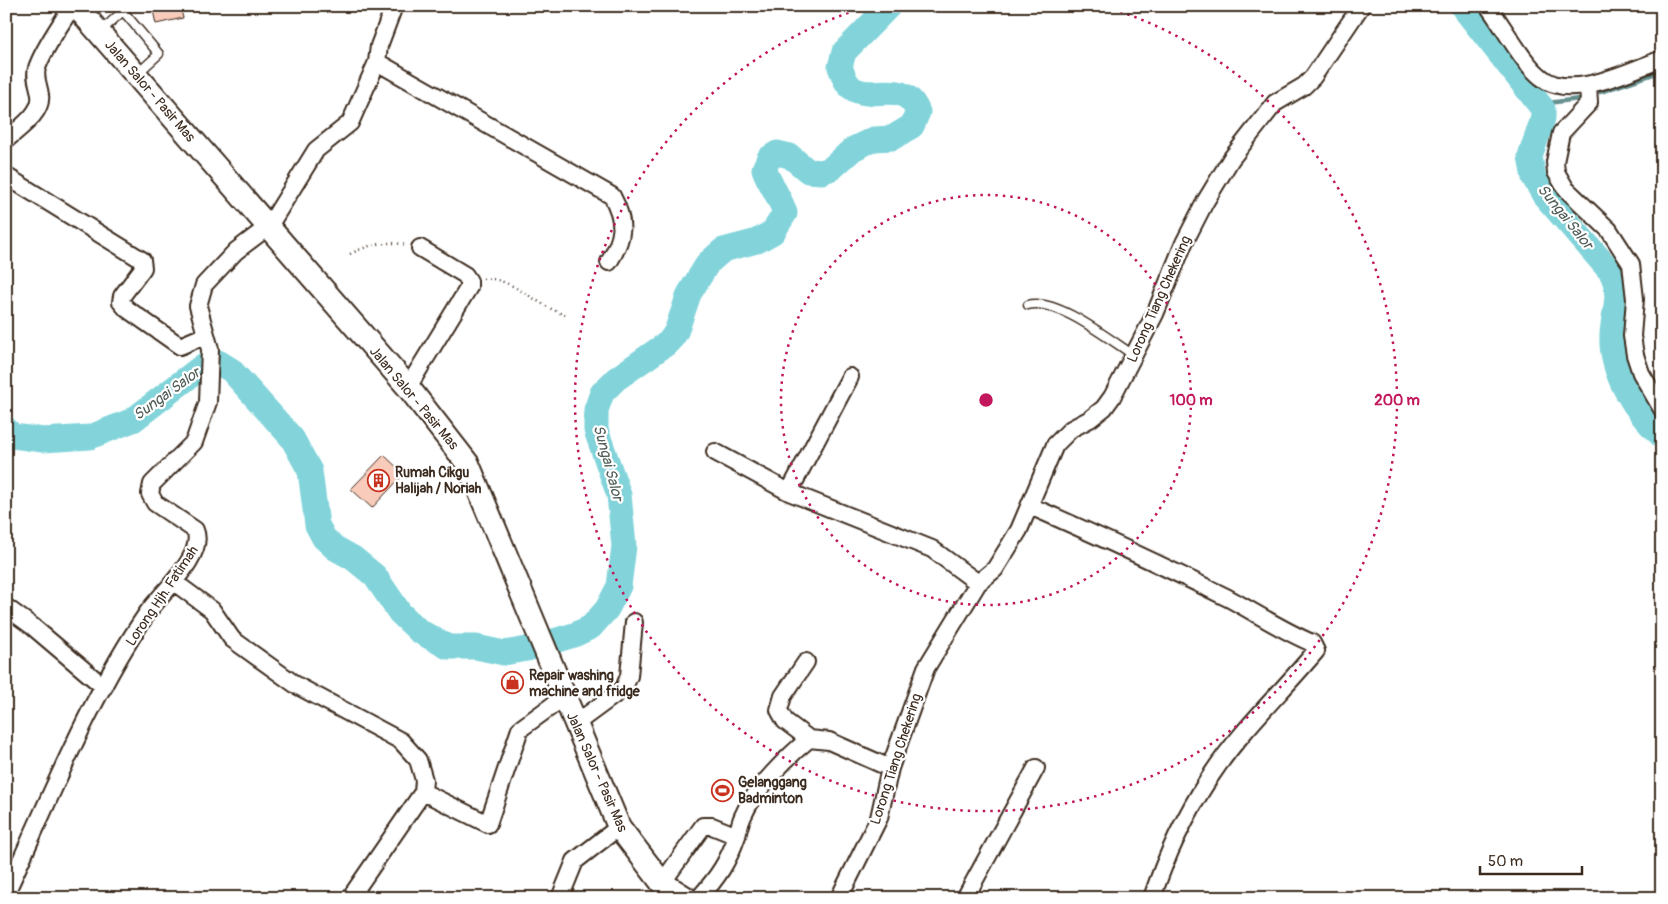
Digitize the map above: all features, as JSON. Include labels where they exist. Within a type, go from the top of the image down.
[{"type":"main road","name":"Jalan Salor - Pasir Mas","points":[[76,6],[408,387],[468,464],[619,827],[662,883],[686,898]]},
{"type":"street","points":[[6,140],[32,117],[38,106],[41,97],[36,79],[38,65],[72,6]]},
{"type":"street","name":"Lorong Hjh. Fatimah","points":[[6,893],[104,687],[147,612],[174,582],[198,546],[195,530],[154,502],[150,494],[152,484],[194,442],[208,402],[210,379],[208,342],[198,306],[204,285],[230,257],[268,226],[316,150],[350,123],[377,62],[379,46],[394,6]]},
{"type":"street","name":"Lorong Tiang Chekering","points":[[839,898],[879,818],[890,768],[926,668],[978,583],[994,569],[1019,530],[1055,445],[1072,429],[1090,419],[1104,408],[1134,356],[1184,243],[1205,202],[1232,159],[1275,103],[1304,86],[1313,77],[1361,6]]},
{"type":"street","points":[[1488,6],[1540,77],[1561,87],[1588,85],[1662,59]]},
{"type":"street","points":[[377,62],[612,196],[620,212],[622,228],[618,248],[608,262]]},
{"type":"street","points":[[1588,85],[1589,103],[1561,133],[1555,162],[1556,172],[1566,189],[1609,230],[1631,264],[1635,298],[1632,336],[1635,355],[1641,373],[1662,409]]},
{"type":"street","points":[[6,176],[142,260],[143,268],[122,296],[121,302],[127,309],[180,346],[208,342]]},
{"type":"street","points":[[408,387],[469,287],[469,280],[465,275],[420,248]]},
{"type":"street","points":[[789,492],[850,377]]},
{"type":"street","points":[[715,452],[789,492],[932,549],[978,583]]},
{"type":"street","points":[[1030,506],[1090,531],[1263,616],[1292,634],[1312,643],[1316,651],[1287,681],[1210,777],[1180,831],[1152,898]]},
{"type":"street","points":[[174,582],[212,610],[232,639],[296,685],[401,741],[418,760],[424,780],[422,792],[350,898]]},
{"type":"street","points":[[6,607],[32,626],[104,687]]},
{"type":"street","points":[[575,724],[624,688],[629,676],[634,622]]},
{"type":"street","points":[[806,662],[783,696],[778,710],[785,720],[809,739],[829,741],[890,768]]},
{"type":"street","points":[[422,792],[488,824],[520,729],[564,697]]},
{"type":"street","points":[[699,898],[720,875],[737,836],[744,814],[761,789],[789,757],[809,739]]},
{"type":"street","points":[[965,898],[1036,768]]},
{"type":"street","points":[[662,883],[703,826],[708,825],[737,836]]},
{"type":"street","points":[[560,898],[575,861],[619,827]]},
{"type":"lane","points":[[99,33],[123,12],[160,54],[136,75]]},
{"type":"lane","points":[[1028,305],[1038,302],[1058,308],[1134,356]]},
{"type":"path","points":[[350,254],[368,245],[395,242],[420,248]]},
{"type":"path","points":[[469,280],[490,278],[502,282],[556,312],[566,314]]},
{"type":"building","points":[[152,6],[180,6],[183,18],[156,24]]},
{"type":"building","name":"Rumah Cikgu Halijah / Noriah","points":[[384,455],[404,474],[372,508],[351,489]]},
{"type":"waterway","name":"Sungai Salor","points":[[6,429],[13,436],[43,440],[90,437],[133,420],[206,364],[218,362],[231,370],[292,438],[310,471],[317,525],[324,538],[375,576],[400,613],[419,631],[448,647],[476,647],[504,653],[527,649],[574,635],[591,627],[607,609],[619,586],[624,546],[619,495],[596,430],[596,410],[602,393],[616,379],[669,342],[676,332],[689,294],[708,263],[723,250],[757,241],[773,232],[785,213],[764,169],[769,158],[777,153],[790,156],[808,171],[822,172],[832,168],[853,149],[874,139],[892,138],[912,126],[918,112],[912,101],[904,95],[896,93],[860,92],[848,84],[840,67],[844,52],[889,6]]},
{"type":"waterway","name":"Sungai Salor","points":[[1462,6],[1543,109],[1543,118],[1530,157],[1534,178],[1544,195],[1611,272],[1615,280],[1617,296],[1612,335],[1615,363],[1626,390],[1634,403],[1662,436]]},
{"type":"waterway","points":[[1600,92],[1662,71]]},
{"type":"waterway","points":[[1540,104],[1579,99]]},
{"type":"place","name":"Rumah Cikgu Halijah / Noriah","points":[[379,480]]},
{"type":"place","name":"Repair washing machine and fridge","points":[[513,683]]},
{"type":"place","name":"Gelanggang Badminton","points":[[722,790]]}]
